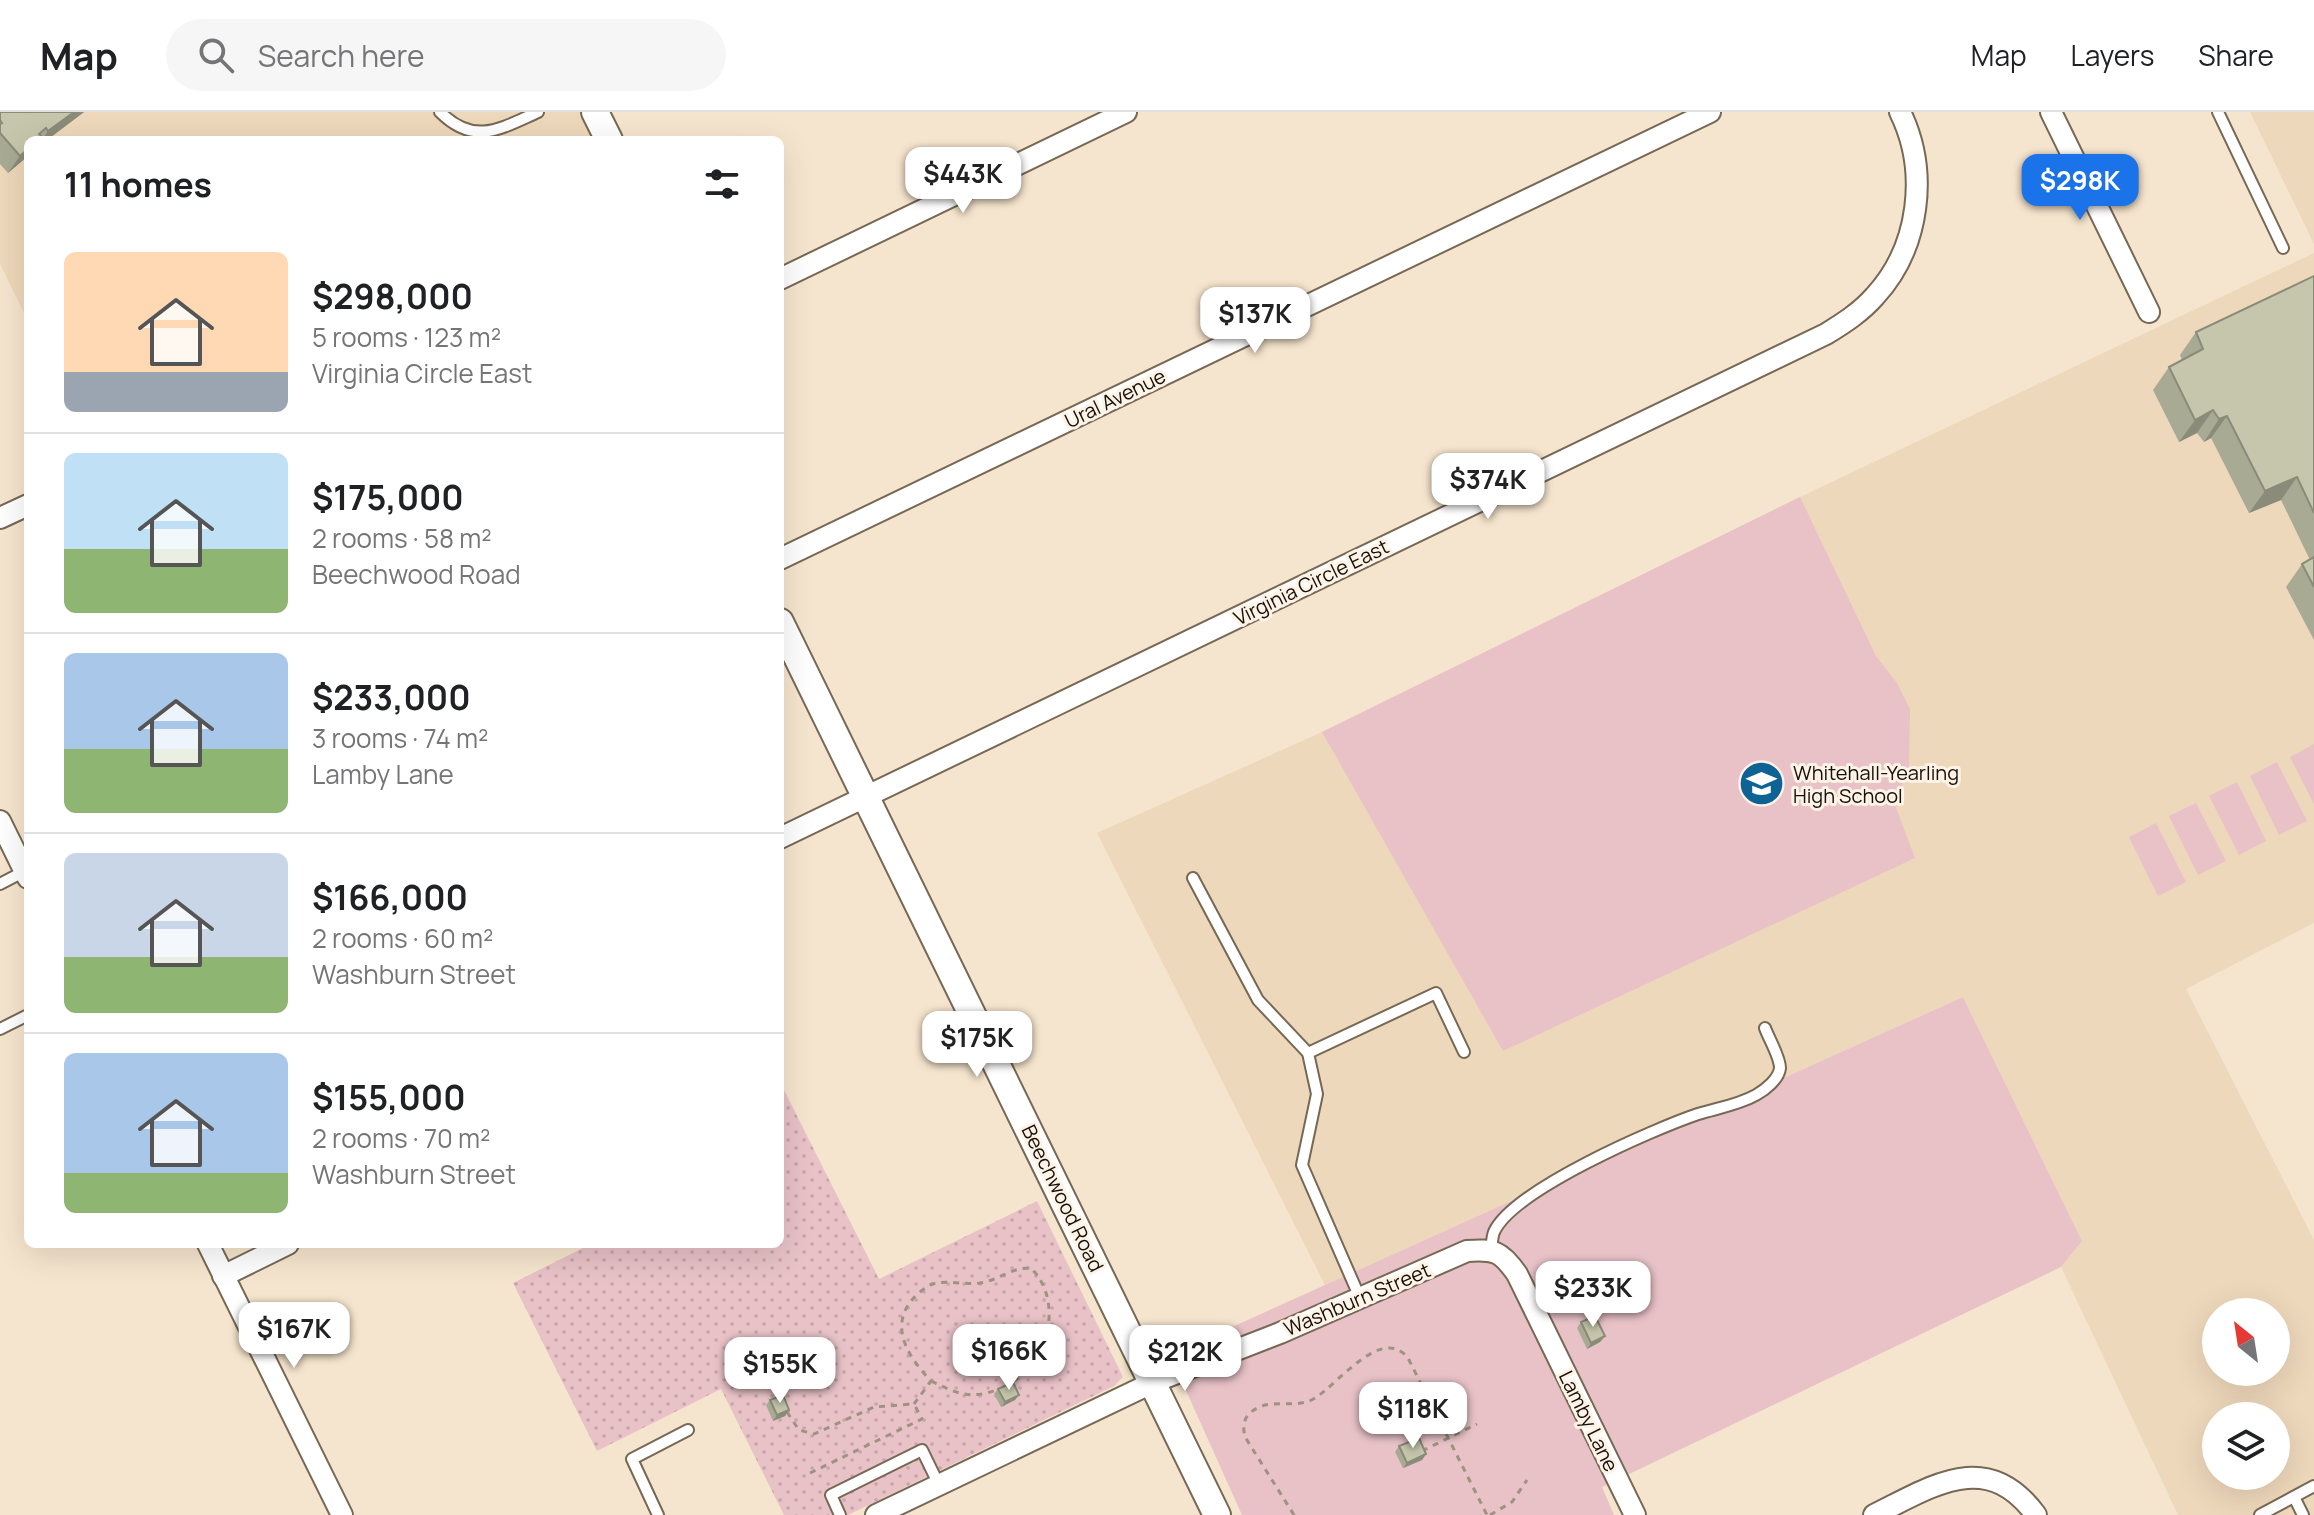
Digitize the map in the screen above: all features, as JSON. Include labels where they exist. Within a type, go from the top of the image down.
[{"type":"street","points":[[595,112],[607,136]]},
{"type":"street","points":[[784,277],[1126,112]]},
{"type":"street","name":"Ural Avenue","points":[[784,557],[1710,112]]},
{"type":"street","name":"Virginia Circle East","points":[[784,836],[1826,334],[1854,316],[1888,280],[1911,230],[1916,172],[1913,145],[1900,112]]},
{"type":"street","points":[[2051,112],[2149,312]]},
{"type":"street","points":[[0,518],[24,507]]},
{"type":"street","name":"Beechwood Road","points":[[784,630],[1217,1515]]},
{"type":"street","points":[[0,821],[24,871]]},
{"type":"street","points":[[210,1248],[342,1515]]},
{"type":"street","points":[[223,1276],[280,1248]]},
{"type":"street","name":"Washburn Street","points":[[876,1515],[1154,1382],[1280,1333],[1467,1251],[1491,1250]]},
{"type":"street","name":"Lamby Lane","points":[[1491,1250],[1507,1259],[1517,1274],[1635,1515]]},
{"type":"street","points":[[1874,1515],[1941,1482],[1978,1477],[1997,1480],[2014,1490],[2036,1515]]},
{"type":"lane","points":[[440,112],[456,127],[474,133],[498,130],[538,112]]},
{"type":"lane","points":[[2218,112],[2283,248]]},
{"type":"lane","points":[[0,884],[24,876]]},
{"type":"lane","points":[[1193,878],[1258,1000],[1308,1053],[1317,1094],[1302,1165],[1360,1298]]},
{"type":"lane","points":[[1308,1053],[1436,993],[1464,1052]]},
{"type":"lane","points":[[0,1029],[24,1017]]},
{"type":"lane","points":[[1491,1250],[1494,1232],[1507,1215],[1542,1186],[1696,1115],[1765,1090],[1780,1067],[1765,1028]]},
{"type":"lane","points":[[658,1515],[632,1459],[688,1430]]},
{"type":"lane","points":[[840,1515],[831,1495],[922,1450],[939,1485]]},
{"type":"lane","points":[[2260,1515],[2314,1486]]},
{"type":"lane","points":[[2294,1497],[2303,1515]]},
{"type":"path","points":[[1001,1389],[985,1395],[966,1396],[931,1381],[909,1353],[901,1326],[904,1310],[917,1294],[931,1285],[986,1282],[1021,1267],[1031,1268],[1040,1277],[1047,1293],[1048,1327],[1043,1347],[1030,1366],[1010,1384]]},
{"type":"path","points":[[1294,1515],[1243,1429],[1250,1413],[1270,1403],[1305,1402],[1314,1398],[1370,1353],[1389,1346],[1398,1348],[1408,1358],[1488,1515],[1512,1502],[1527,1480]]},
{"type":"path","points":[[785,1409],[799,1430],[814,1434],[874,1407],[914,1404],[931,1381]]},
{"type":"path","points":[[810,1473],[922,1419],[914,1404]]},
{"type":"path","points":[[1413,1426],[1424,1450],[1477,1424]]},
{"type":"shaded area","points":[[0,112],[584,112],[595,136],[24,136],[24,313],[0,264]]},
{"type":"shaded area","points":[[2250,112],[2314,112],[2314,244]]},
{"type":"shaded area","name":"Whitehall-Yearling High School","points":[[2314,253],[2314,923],[2186,989],[2314,1240],[2314,1515],[2178,1515],[2061,1267],[2082,1241],[1963,997],[1325,1285],[1097,833],[1322,732],[1800,497]]},
{"type":"shaded area","points":[[1800,497],[1876,656],[1897,683],[1910,709],[1909,766],[1895,805],[1915,858],[1503,1051],[1322,732]]},
{"type":"shaded area","points":[[2314,744],[2314,804],[2290,757]]},
{"type":"shaded area","points":[[2277,762],[2307,821],[2279,835],[2250,776]]},
{"type":"shaded area","points":[[2237,782],[2266,841],[2239,855],[2209,796]]},
{"type":"shaded area","points":[[2196,803],[2226,861],[2198,875],[2169,816]]},
{"type":"shaded area","points":[[2156,823],[2186,882],[2158,896],[2129,837]]},
{"type":"shaded area","points":[[1963,997],[2082,1241],[2061,1267],[1602,1487],[1614,1515],[1242,1515],[1170,1355]]},
{"type":"shaded area","points":[[784,1090],[879,1279],[1037,1201],[1123,1377],[1114,1386],[848,1515],[784,1515],[721,1389],[597,1451],[513,1283],[583,1248],[784,1248]]},
{"type":"building","points":[[0,112],[74,112],[48,131],[46,128],[39,134],[41,136],[24,136],[24,152],[20,156],[0,133]]},
{"type":"building","points":[[2314,276],[2314,513],[2297,477],[2265,491],[2227,416],[2219,419],[2213,410],[2195,420],[2169,367],[2203,349],[2196,332]]},
{"type":"building","points":[[2314,557],[2314,587],[2302,564]]},
{"type":"building","points":[[1595,1316],[1605,1336],[1591,1343],[1581,1322]]},
{"type":"building","points":[[1013,1382],[1019,1395],[1005,1402],[998,1389]]},
{"type":"building","points":[[783,1395],[789,1410],[777,1415],[770,1400]]},
{"type":"building","points":[[1419,1438],[1426,1454],[1407,1463],[1399,1446]]},
{"type":"place","name":"Whitehall-Yearling High School","points":[[1762,783]]}]
